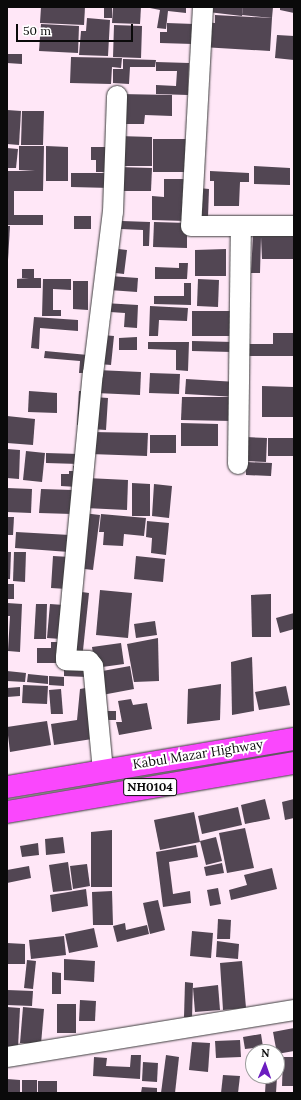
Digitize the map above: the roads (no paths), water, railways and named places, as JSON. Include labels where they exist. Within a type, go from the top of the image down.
[{"type":"highway","name":"Kabul Mazar Highway","points":[[7,787],[294,739]]},
{"type":"highway","name":"Kabul Mazar Highway","points":[[7,812],[294,763]]},
{"type":"street","points":[[203,7],[191,226],[294,226]]},
{"type":"street","points":[[103,771],[92,663],[66,660],[66,656],[93,374],[112,212],[117,96]]},
{"type":"street","points":[[238,464],[241,226]]},
{"type":"street","points":[[7,1057],[294,1010]]}]
